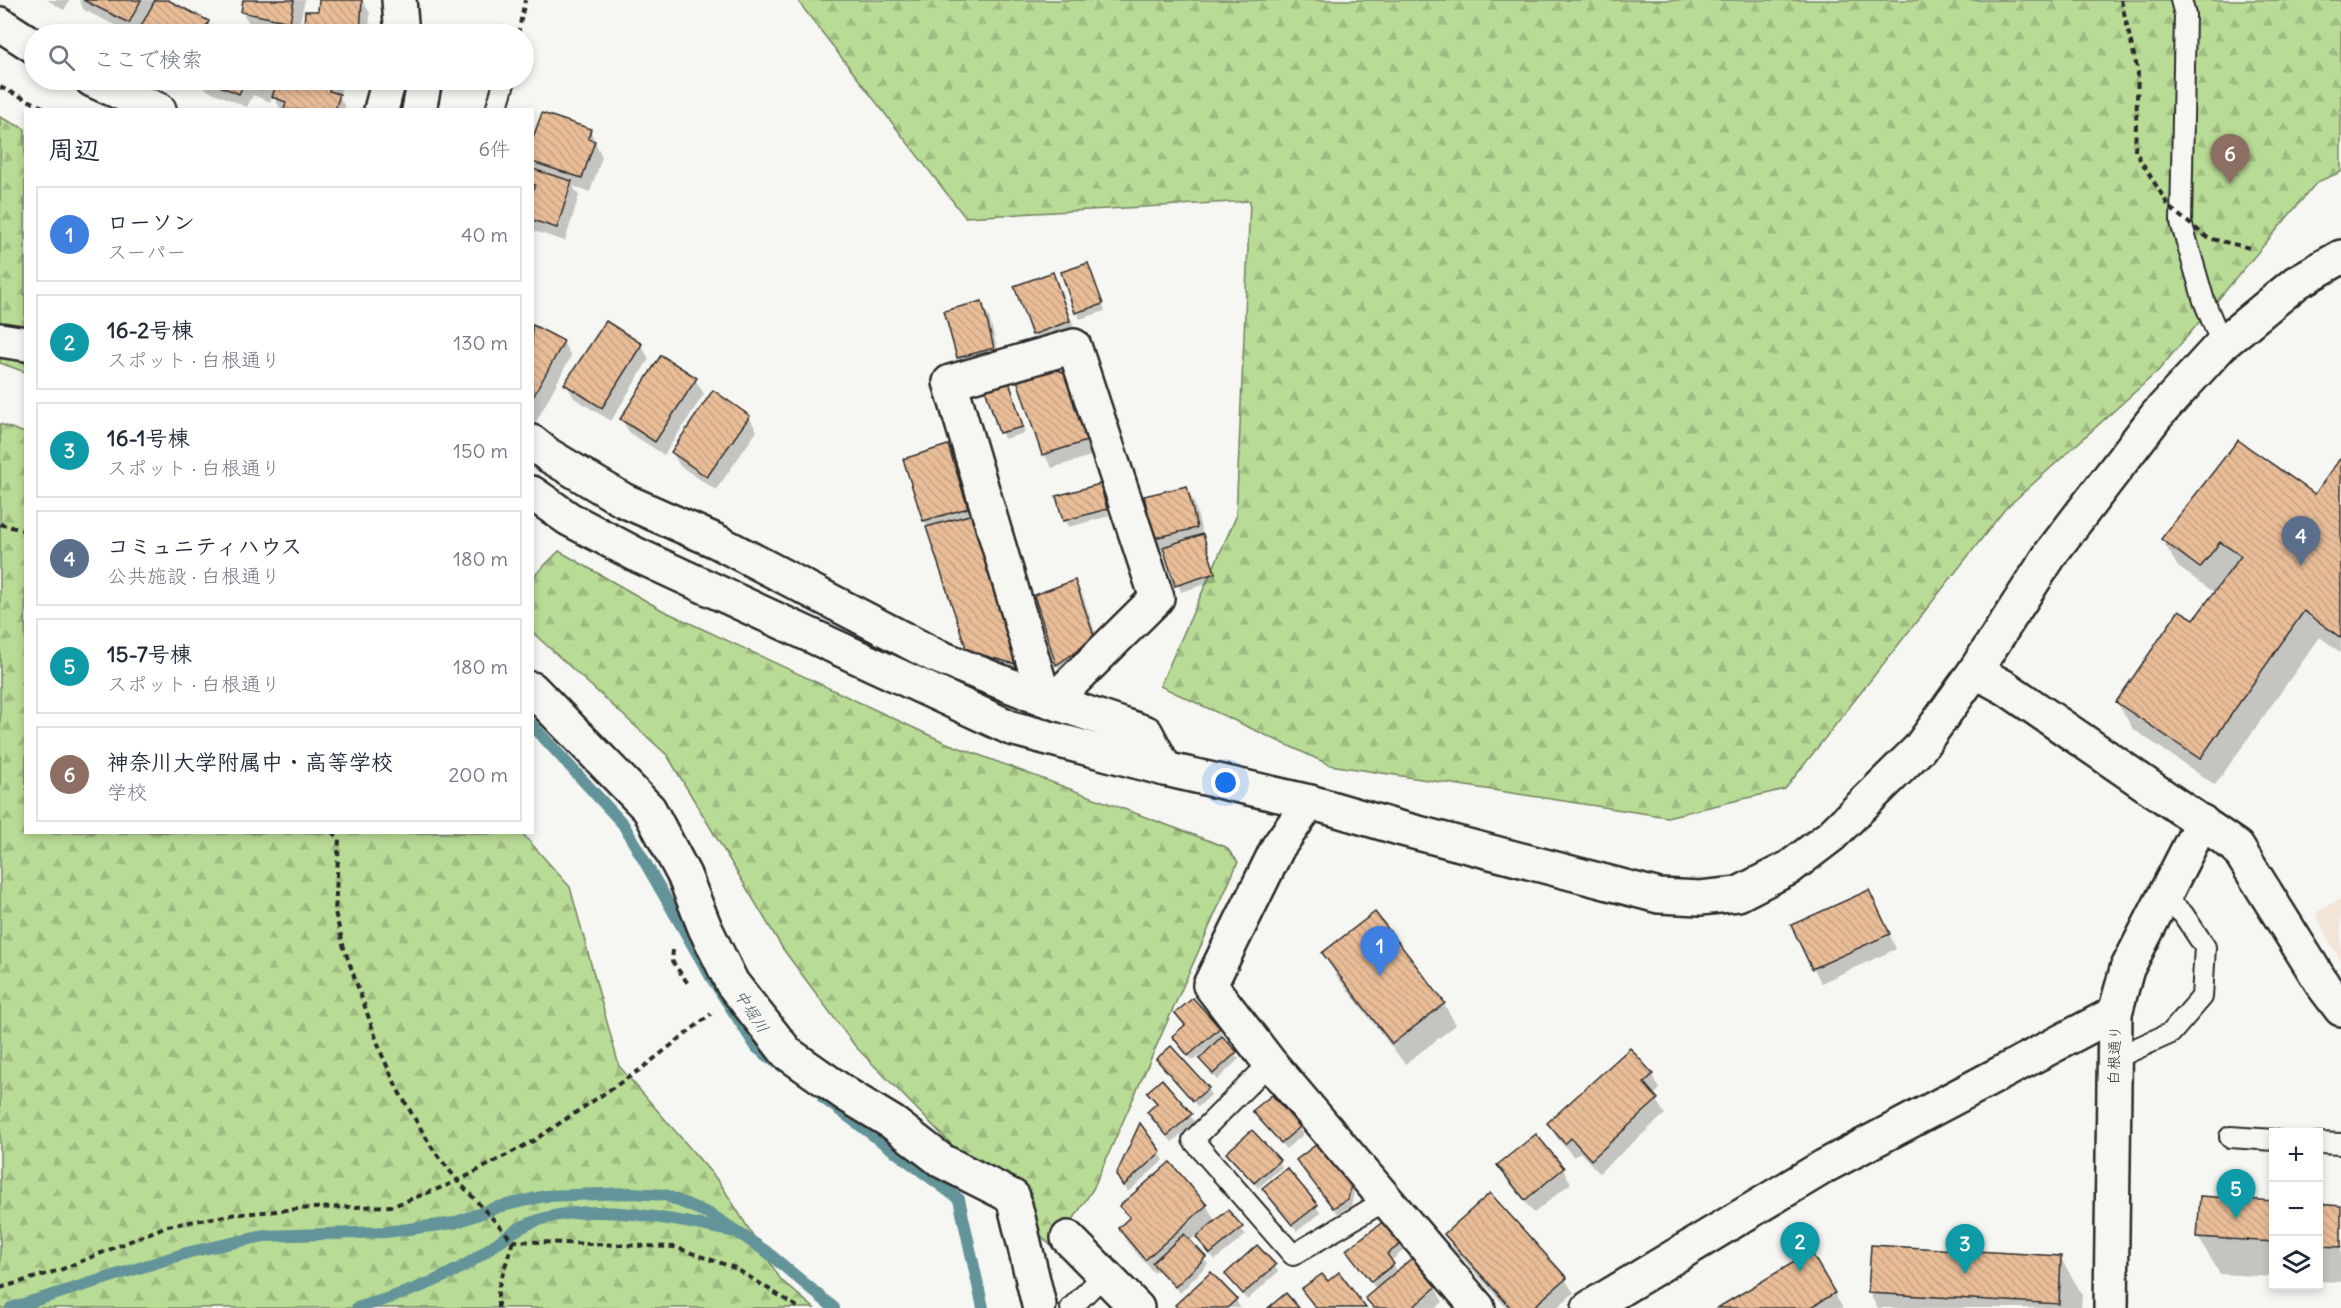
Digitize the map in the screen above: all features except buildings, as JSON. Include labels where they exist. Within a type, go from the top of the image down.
[{"type":"street","points":[[399,0],[401,24]]},
{"type":"street","points":[[0,24],[24,40]]},
{"type":"street","points":[[114,90],[155,108]]},
{"type":"street","points":[[382,108],[386,90]]},
{"type":"street","points":[[419,108],[423,90]]},
{"type":"street","points":[[534,494],[569,519],[638,555],[1011,728],[1165,769],[1310,802],[1399,828],[1659,896],[1700,898],[1738,894],[1789,868],[1831,836],[1919,749],[1975,670],[2052,552],[2157,416],[2222,344],[2297,282],[2341,257]]},
{"type":"street","points":[[0,340],[24,344]]},
{"type":"street","points":[[1074,346],[1156,598],[1048,700],[950,382],[1074,346]]},
{"type":"street","points":[[534,444],[623,500],[716,541],[934,655],[1048,700],[1146,734],[1165,769]]},
{"type":"street","points":[[1975,670],[2237,847],[2325,988],[2341,1009]]},
{"type":"street","points":[[534,691],[649,809],[684,875],[705,928],[732,983],[787,1053],[847,1095],[893,1123],[942,1161],[1014,1197],[1055,1306]]},
{"type":"street","points":[[1310,802],[1278,848],[1210,985],[1270,1063],[1478,1308]]},
{"type":"street","name":"白根通り","points":[[2111,1308],[2115,1013],[2127,969],[2202,822]]},
{"type":"street","points":[[1589,1308],[1825,1166],[2115,1013]]},
{"type":"street","points":[[1068,1238],[1137,1308]]},
{"type":"lane","points":[[2181,0],[2185,15],[2181,222],[2204,302],[2222,344]]},
{"type":"lane","points":[[497,108],[502,90]]},
{"type":"lane","points":[[2113,1059],[2171,1033],[2202,997],[2205,947],[2183,914],[2163,897]]},
{"type":"lane","points":[[1270,1063],[1193,1140],[1293,1255],[1386,1200]]},
{"type":"lane","points":[[2230,1137],[2269,1140]]},
{"type":"lane","points":[[2323,1143],[2341,1144]]},
{"type":"lane","points":[[1055,1306],[1104,1275]]},
{"type":"path","points":[[520,24],[525,0]]},
{"type":"path","points":[[2121,0],[2138,72],[2135,151],[2170,208],[2208,238],[2250,248]]},
{"type":"path","points":[[0,87],[46,108]]},
{"type":"path","points":[[0,524],[24,530]]},
{"type":"path","points":[[334,834],[339,840],[335,912],[344,948],[382,1055],[399,1092],[434,1151],[513,1241],[674,1247],[735,1268],[799,1308]]},
{"type":"path","points":[[0,1288],[60,1270],[167,1226],[230,1215],[310,1208],[393,1206],[458,1181],[533,1141],[641,1069],[739,993]]},
{"type":"path","points":[[498,1308],[498,1289],[513,1241]]},
{"type":"shaded area","points":[[2341,899],[2341,962],[2317,918],[2318,910]]},
{"type":"green space","points":[[797,0],[2341,0],[2341,172],[2317,182],[2158,371],[2005,509],[1785,789],[1667,817],[1330,765],[1160,686],[1236,517],[1250,201],[965,217]]},
{"type":"green space","points":[[0,117],[24,129],[24,372],[0,363]]},
{"type":"green space","points":[[0,424],[24,433],[24,834],[523,834],[570,887],[619,1066],[720,1183],[781,1280],[814,1308],[0,1308]]},
{"type":"green space","points":[[559,551],[662,610],[944,742],[1226,847],[1238,862],[1093,1189],[1054,1249],[855,1046],[783,949],[667,755],[534,634],[534,576]]},
{"type":"waterway","name":"中堀川","points":[[534,727],[623,824],[711,977],[757,1048],[781,1066]]},
{"type":"waterway","name":"中堀川","points":[[823,1098],[959,1199],[983,1308]]},
{"type":"waterway","points":[[11,1308],[190,1252],[264,1236],[386,1232],[454,1223],[498,1207],[545,1196],[631,1193],[665,1195],[712,1215],[767,1252],[834,1308]]},
{"type":"waterway","points":[[357,1308],[399,1295],[441,1278],[467,1264],[516,1230],[547,1218],[572,1213],[599,1212],[654,1217],[731,1231]]},
{"type":"place","name":"神奈川大学附属中・高等学校","points":[[2230,184]]},
{"type":"place","name":"コミュニティハウス","points":[[2301,566]]},
{"type":"place","name":"ローソン","points":[[1380,976]]},
{"type":"place","name":"15-7号棟","points":[[2236,1219]]},
{"type":"place","name":"16-2号棟","points":[[1800,1272]]},
{"type":"place","name":"16-1号棟","points":[[1965,1274]]}]
